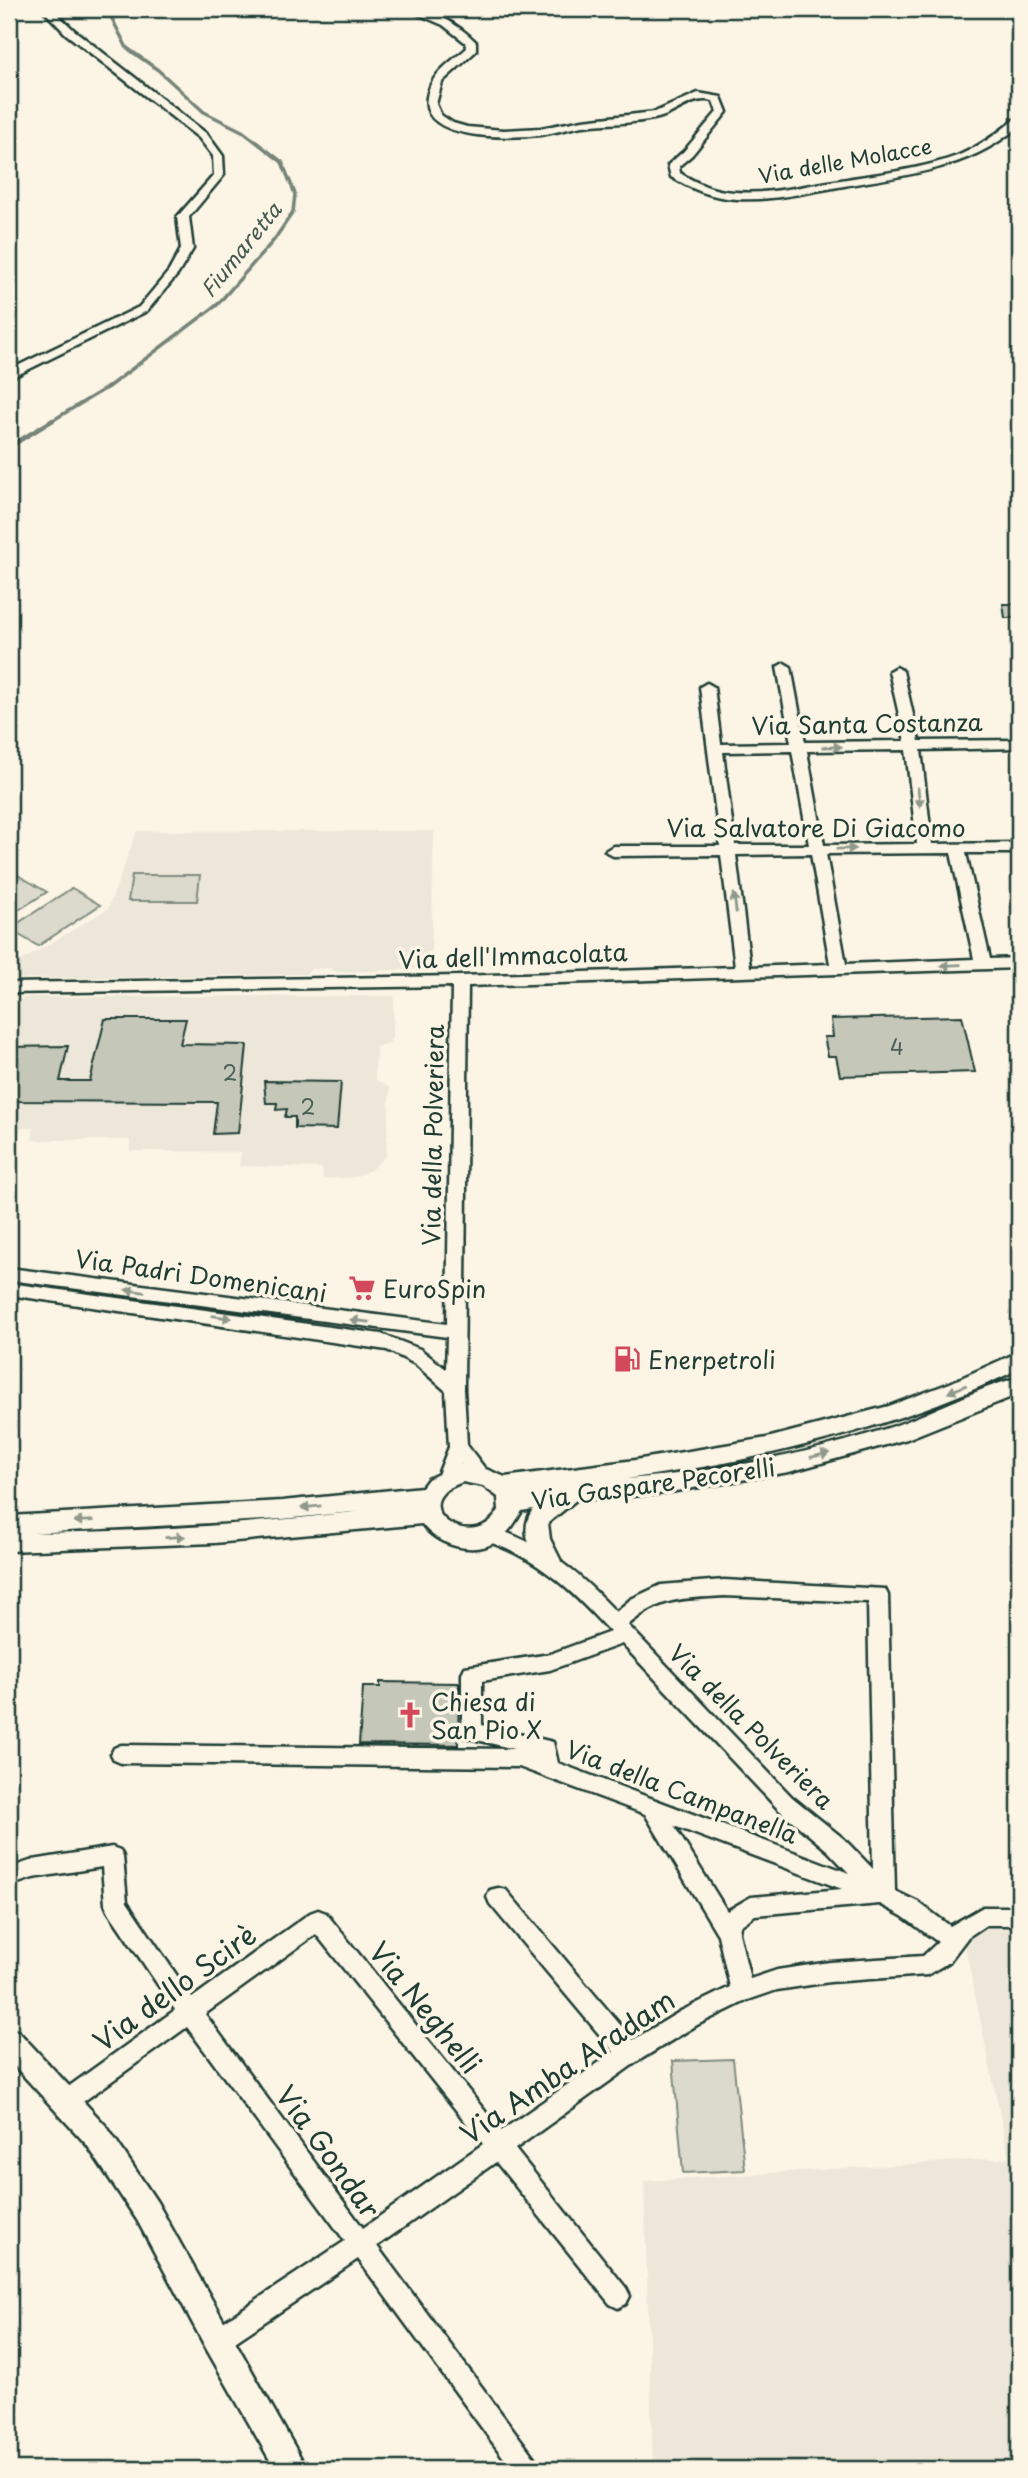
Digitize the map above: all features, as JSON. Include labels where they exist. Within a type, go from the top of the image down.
[{"type":"street","points":[[9,375],[143,309],[174,272],[187,249],[183,217],[219,175],[218,156],[203,136],[70,32],[47,9]]},
{"type":"street","name":"Via delle Molacce","points":[[411,9],[447,23],[471,41],[472,49],[442,75],[434,86],[434,113],[440,122],[454,127],[498,134],[538,132],[579,123],[659,115],[697,95],[717,99],[722,111],[688,153],[673,165],[675,175],[689,186],[709,192],[768,196],[930,169],[997,141],[1019,121]]},
{"type":"street","points":[[784,667],[839,968]]},
{"type":"street","points":[[896,671],[913,746],[925,849]]},
{"type":"street","points":[[707,687],[743,971]]},
{"type":"street","name":"Via Santa Costanza","points":[[715,748],[1019,744]]},
{"type":"street","name":"Via Salvatore Di Giacomo","points":[[613,851],[1019,848]]},
{"type":"street","points":[[958,849],[983,964]]},
{"type":"street","name":"Via dell'Immacolata","points":[[9,988],[460,981],[1019,963]]},
{"type":"street","name":"Via della Polveriera","points":[[446,1477],[458,1447],[455,1340],[460,981]]},
{"type":"street","name":"Via Padri Domenicani","points":[[9,1274],[428,1330],[455,1340]]},
{"type":"street","name":"Via Padri Domenicani","points":[[9,1289],[382,1340],[419,1356],[455,1389]]},
{"type":"street","points":[[428,1330],[419,1336],[415,1345],[419,1356],[438,1355],[455,1340]]},
{"type":"street","name":"Via Gaspare Pecorelli","points":[[502,1511],[813,1438],[924,1403],[1019,1360]]},
{"type":"street","name":"Via Gaspare Pecorelli","points":[[427,1505],[433,1525],[452,1536],[475,1538],[502,1511],[579,1491],[658,1485],[789,1463],[900,1433],[988,1400],[1019,1385]]},
{"type":"street","points":[[458,1447],[480,1474]]},
{"type":"street","points":[[427,1505],[432,1488],[446,1477],[459,1473],[480,1474]]},
{"type":"street","name":"Via Gaspare Pecorelli","points":[[480,1474],[502,1511]]},
{"type":"street","points":[[549,1560],[536,1534],[535,1524],[540,1514],[550,1505],[579,1491]]},
{"type":"street","points":[[9,1525],[257,1511],[427,1505]]},
{"type":"street","points":[[9,1542],[188,1537],[286,1528],[383,1515],[427,1505]]},
{"type":"street","name":"Via della Polveriera","points":[[502,1511],[519,1543],[549,1560],[620,1629],[785,1803],[836,1845],[884,1896],[910,1909],[953,1940]]},
{"type":"street","points":[[548,1768],[546,1748],[472,1731],[472,1673],[518,1671],[574,1657],[620,1629],[638,1605],[661,1593],[724,1588],[878,1595],[884,1896],[751,1906],[730,1921],[728,1933]]},
{"type":"street","name":"Via della Campanella","points":[[121,1754],[520,1758],[884,1896]]},
{"type":"street","points":[[651,1806],[728,1933],[742,1992]]},
{"type":"street","name":"Via Gondar","points":[[9,1877],[33,1869],[112,1856],[116,1905],[190,2012],[527,2469]]},
{"type":"street","points":[[498,1898],[630,2054]]},
{"type":"street","name":"Via Amba Aradam","points":[[216,2340],[360,2244],[630,2054],[689,2018],[742,1992],[777,1980],[927,1965],[941,1955],[960,1930],[983,1916],[1019,1916]]},
{"type":"street","name":"Via dello Scirè","points":[[65,2102],[318,1920]]},
{"type":"street","name":"Via Neghelli","points":[[318,1920],[618,2296]]},
{"type":"street","points":[[9,2041],[97,2136],[147,2211],[216,2340],[292,2469]]},
{"type":"shaded area","points":[[137,831],[434,831],[431,969],[337,972],[329,968],[311,969],[306,974],[9,979],[9,968],[108,909]]},
{"type":"shaded area","points":[[9,870],[47,892],[9,916]]},
{"type":"shaded area","points":[[132,875],[200,875],[197,901],[128,901]]},
{"type":"shaded area","points":[[72,888],[100,905],[38,946],[9,929]]},
{"type":"shaded area","points":[[394,996],[393,1037],[389,1043],[376,1047],[375,1079],[390,1088],[386,1156],[370,1170],[355,1177],[323,1179],[322,1168],[239,1166],[241,1152],[130,1151],[130,1140],[32,1140],[34,1128],[9,1128],[9,1002],[29,997]]},
{"type":"shaded area","points":[[980,1928],[1019,1929],[1019,2469],[653,2469],[644,2181],[1009,2158],[964,1942],[966,1937]]},
{"type":"shaded area","points":[[733,2059],[745,2170],[683,2173],[673,2061]]},
{"type":"building","points":[[1003,604],[1019,604],[1019,618],[1005,618]]},
{"type":"building","points":[[962,1016],[975,1072],[840,1076],[836,1056],[828,1056],[824,1037],[833,1037],[831,1019]]},
{"type":"building","points":[[105,1019],[186,1019],[180,1044],[247,1045],[238,1133],[213,1134],[217,1102],[9,1101],[9,1047],[68,1046],[60,1081],[90,1081]]},
{"type":"building","points":[[264,1081],[341,1082],[337,1129],[295,1128],[295,1117],[285,1117],[287,1109],[276,1110],[277,1103],[266,1103]]},
{"type":"building","name":"Chiesa di San Pio X","points":[[380,1682],[459,1683],[458,1745],[359,1744],[363,1687],[380,1687]]},
{"type":"waterway","name":"Fiumaretta","points":[[50,422],[108,387],[217,305],[274,240],[293,212],[295,194],[282,162],[242,131],[204,112],[158,70],[127,48],[107,9]]},
{"type":"waterway","name":"Fiumaretta","points":[[9,447],[53,420]]},
{"type":"place","name":"EuroSpin","points":[[362,1288]]},
{"type":"place","name":"Enerpetroli","points":[[627,1359]]},
{"type":"place","name":"Chiesa di San Pio X","points":[[410,1715]]}]
